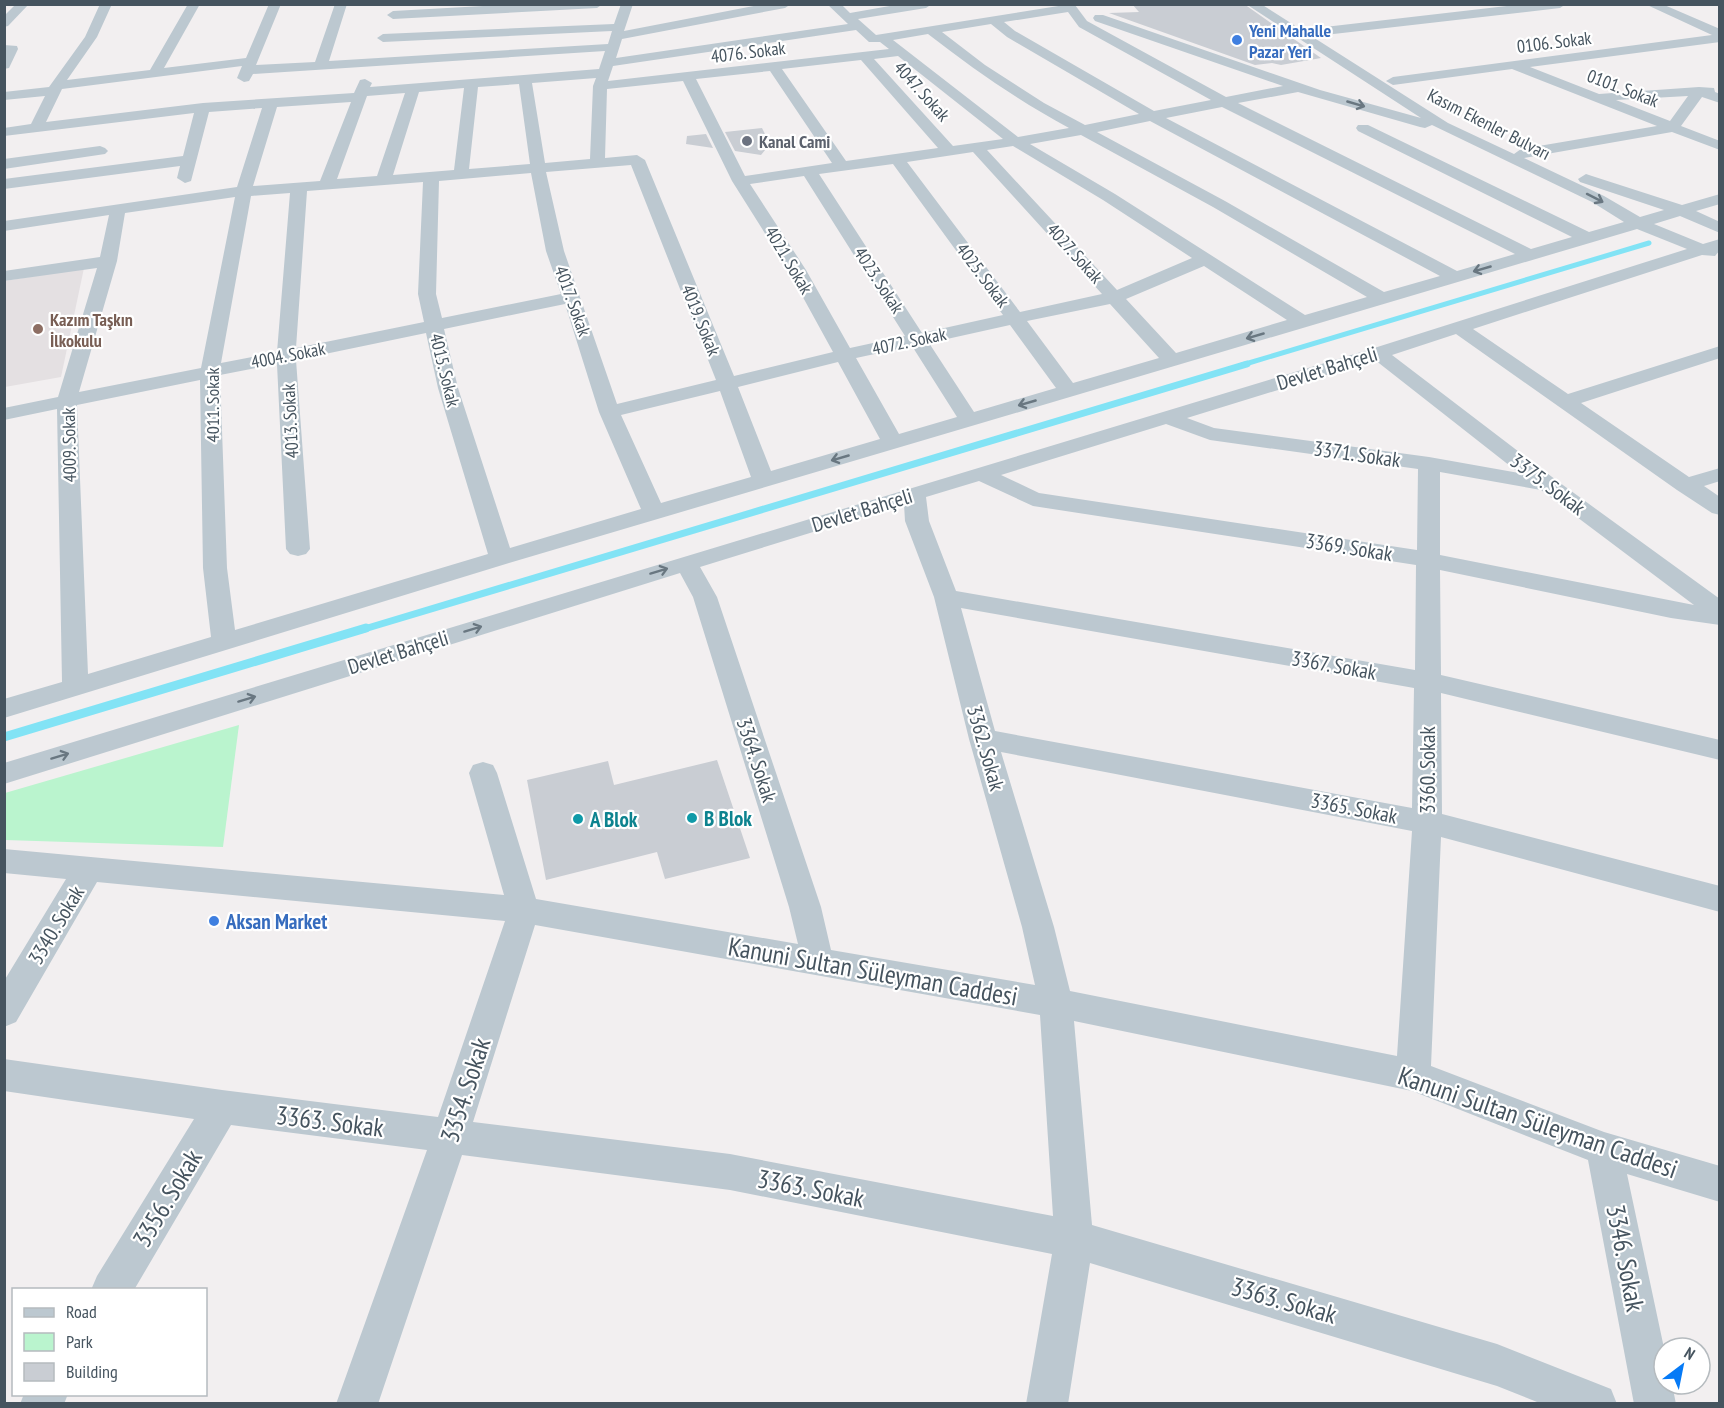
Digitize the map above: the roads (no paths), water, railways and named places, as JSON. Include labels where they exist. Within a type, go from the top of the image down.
[{"type":"street","points":[[4,23],[22,4]]},
{"type":"street","points":[[36,128],[54,92],[91,37],[106,4]]},
{"type":"street","points":[[155,72],[194,4]]},
{"type":"street","points":[[235,105],[275,4]]},
{"type":"street","points":[[321,65],[341,4]]},
{"type":"street","points":[[327,184],[373,62],[396,10],[597,4]]},
{"type":"street","points":[[54,92],[155,72],[200,67],[321,65],[494,54],[618,37],[785,4]]},
{"type":"street","points":[[833,4],[873,39],[1066,6],[1300,87],[1458,133]]},
{"type":"street","name":"Kasım Ekenler Bulvarı","points":[[1252,4],[1458,133],[1598,199],[1636,223],[1714,250]]},
{"type":"street","name":"Kasım Ekenler Bulvarı","points":[[1274,4],[1421,100],[1490,139],[1579,177],[1680,210],[1719,228]]},
{"type":"street","points":[[1316,32],[1560,4]]},
{"type":"street","points":[[1651,4],[1719,34]]},
{"type":"street","points":[[4,226],[243,191],[597,164],[600,86],[630,5]]},
{"type":"street","points":[[1066,6],[1083,24],[1224,102],[1530,255]]},
{"type":"street","points":[[848,17],[936,8],[966,24]]},
{"type":"street","points":[[1404,9],[1422,19]]},
{"type":"street","points":[[994,20],[1011,34],[1152,116],[1455,277]]},
{"type":"street","points":[[4,132],[197,108],[525,79],[607,68],[860,26]]},
{"type":"street","points":[[930,30],[980,68],[1039,106],[1219,204],[1381,298]]},
{"type":"street","points":[[383,38],[618,37]]},
{"type":"street","points":[[883,38],[1016,142],[1109,197],[1302,322]]},
{"type":"street","name":"0106. Sokak","points":[[1393,81],[1719,38]]},
{"type":"street","points":[[4,49],[12,49],[4,65]]},
{"type":"street","name":"4076. Sokak","points":[[600,86],[901,52]]},
{"type":"street","points":[[488,82],[494,54]]},
{"type":"street","name":"4047. Sokak","points":[[864,56],[950,152]]},
{"type":"street","name":"0101. Sokak","points":[[1512,65],[1719,146]]},
{"type":"street","points":[[4,96],[197,81],[200,67]]},
{"type":"street","points":[[774,67],[841,165]]},
{"type":"street","name":"4021. Sokak","points":[[688,77],[740,181],[797,270],[893,443]]},
{"type":"street","name":"4017. Sokak","points":[[525,79],[538,169],[555,251],[594,361],[609,412],[654,513]]},
{"type":"street","points":[[461,174],[472,83]]},
{"type":"street","points":[[740,181],[1016,142],[1300,87]]},
{"type":"street","points":[[384,179],[413,88]]},
{"type":"street","points":[[179,200],[190,160],[197,108],[195,90]]},
{"type":"street","points":[[1594,98],[1719,90]]},
{"type":"street","points":[[1699,91],[1719,99]]},
{"type":"street","points":[[1521,154],[1672,128],[1699,91]]},
{"type":"street","name":"4011. Sokak","points":[[224,642],[215,568],[210,370],[243,191],[271,103]]},
{"type":"street","points":[[1398,116],[1363,128],[1587,238]]},
{"type":"street","points":[[91,213],[105,119]]},
{"type":"street","name":"4027. Sokak","points":[[977,148],[1172,360]]},
{"type":"street","points":[[4,164],[100,151]]},
{"type":"street","name":"4025. Sokak","points":[[897,159],[1069,391]]},
{"type":"street","points":[[4,184],[190,160]]},
{"type":"street","name":"4019. Sokak","points":[[597,164],[637,160],[727,383],[763,481]]},
{"type":"street","name":"4023. Sokak","points":[[808,170],[969,420]]},
{"type":"street","name":"4015. Sokak","points":[[431,176],[428,294],[448,388],[501,558]]},
{"type":"street","name":"4013. Sokak","points":[[298,186],[286,355],[298,549]]},
{"type":"street","points":[[4,709],[501,558],[1719,199]]},
{"type":"street","name":"4009. Sokak","points":[[75,689],[67,400],[108,261],[118,209]]},
{"type":"street","name":"Devlet Bahçeli","points":[[4,774],[1378,353],[1631,272],[1714,250]]},
{"type":"street","name":"4072. Sokak","points":[[609,412],[844,355],[1115,297],[1205,260]]},
{"type":"street","points":[[4,276],[108,261]]},
{"type":"street","points":[[1631,272],[1674,267],[1719,268]]},
{"type":"street","name":"4004. Sokak","points":[[4,414],[572,297]]},
{"type":"street","points":[[1458,327],[1719,508]]},
{"type":"street","points":[[1566,401],[1719,352]]},
{"type":"street","name":"3375. Sokak","points":[[1378,353],[1548,485],[1719,612]]},
{"type":"street","name":"3371. Sokak","points":[[1167,417],[1210,434],[1429,464],[1548,485]]},
{"type":"street","name":"3360. Sokak","points":[[1413,1075],[1427,822],[1429,464]]},
{"type":"street","name":"3369. Sokak","points":[[982,474],[1033,499],[1430,560],[1671,610],[1719,617]]},
{"type":"street","points":[[1685,485],[1719,474]]},
{"type":"street","name":"3362. Sokak","points":[[915,495],[917,521],[946,597],[983,739],[1038,927],[1056,1003],[1074,1239],[1047,1404]]},
{"type":"street","name":"3364. Sokak","points":[[687,563],[705,597],[805,907],[818,962]]},
{"type":"street","name":"3367. Sokak","points":[[946,597],[1428,681],[1719,750]]},
{"type":"street","name":"3365. Sokak","points":[[983,739],[1427,822],[1719,899]]},
{"type":"street","points":[[483,773],[524,910]]},
{"type":"street","name":"Kanuni Sultan Süleyman Caddesi","points":[[4,861],[524,910],[1056,1003],[1413,1075],[1604,1149],[1719,1184]]},
{"type":"street","name":"3340. Sokak","points":[[4,1012],[89,868]]},
{"type":"street","name":"3354. Sokak","points":[[357,1404],[450,1137],[524,910]]},
{"type":"street","name":"3363. Sokak","points":[[4,1075],[222,1107],[730,1172],[1074,1239],[1497,1365],[1596,1404]]},
{"type":"street","name":"3356. Sokak","points":[[112,1288],[222,1107]]},
{"type":"street","name":"3346. Sokak","points":[[1604,1149],[1655,1404]]},
{"type":"waterway","points":[[1242,365],[1649,243]]},
{"type":"waterway","points":[[361,630],[1247,364]]},
{"type":"waterway","points":[[4,737],[366,628]]},
{"type":"place","name":"Yeni Mahalle Pazar Yeri","points":[[1237,40]]},
{"type":"place","name":"Kanal Cami","points":[[747,141]]},
{"type":"place","name":"Kazım Taşkın İlkokulu","points":[[38,329]]},
{"type":"place","name":"B Blok","points":[[692,818]]},
{"type":"place","name":"A Blok","points":[[578,819]]},
{"type":"place","name":"Aksan Market","points":[[214,921]]}]
